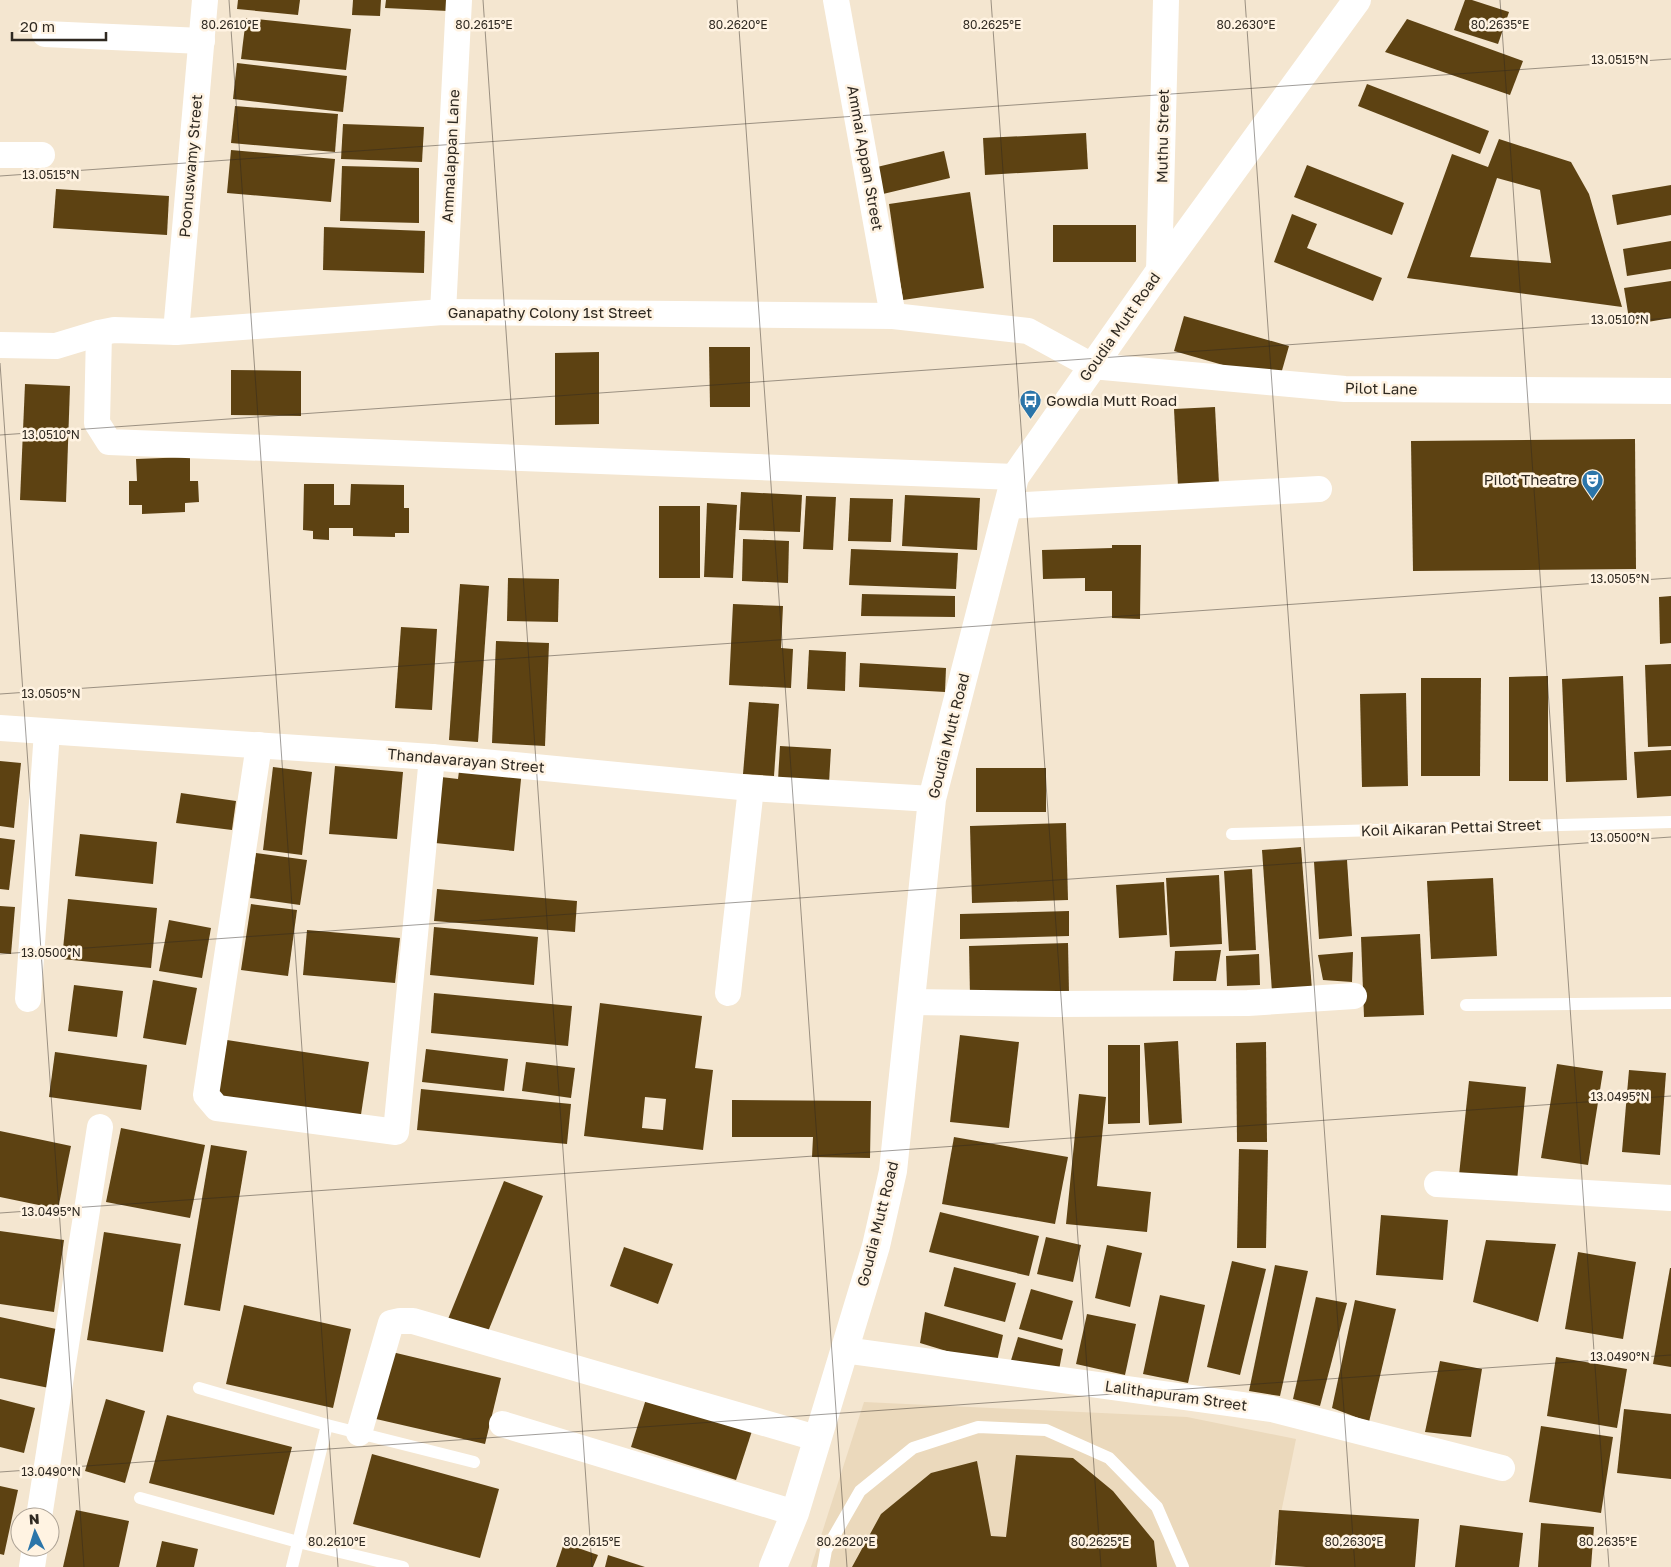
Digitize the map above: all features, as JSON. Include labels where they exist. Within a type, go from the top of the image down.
[{"type":"main road","name":"Goudia Mutt Road","points":[[773,1567],[794,1512],[876,1246],[893,1171],[932,799],[1015,477],[1159,272],[1357,0]]},
{"type":"street","name":"Poonuswamy Street","points":[[176,332],[205,0]]},
{"type":"street","name":"Ammalappan Lane","points":[[443,312],[459,0]]},
{"type":"street","name":"Ammai Appan Street","points":[[836,0],[893,316]]},
{"type":"street","name":"Muthu Street","points":[[1159,272],[1166,0]]},
{"type":"street","points":[[45,34],[202,41]]},
{"type":"street","points":[[0,154],[42,156]]},
{"type":"street","name":"Ganapathy Colony 1st Street","points":[[0,345],[56,346],[114,330],[176,332],[443,312],[893,316],[1028,331],[1092,366]]},
{"type":"street","points":[[98,333],[97,423],[109,442],[1015,477]]},
{"type":"street","name":"Pilot Lane","points":[[1092,366],[1345,389],[1671,391]]},
{"type":"street","points":[[1008,506],[1319,489]]},
{"type":"street","name":"Thandavarayan Street","points":[[0,728],[432,757],[752,788],[932,799]]},
{"type":"street","points":[[28,999],[47,732]]},
{"type":"street","points":[[259,745],[206,1095],[217,1108],[396,1132],[432,757]]},
{"type":"street","points":[[728,993],[752,788]]},
{"type":"street","points":[[911,1002],[1057,1004],[1248,1003],[1354,996]]},
{"type":"street","points":[[41,1507],[100,1127]]},
{"type":"street","points":[[1437,1184],[1671,1198]]},
{"type":"street","points":[[359,1432],[391,1324],[400,1321],[413,1322],[816,1438]]},
{"type":"street","name":"Lalithapuram Street","points":[[844,1350],[1272,1409],[1502,1468]]},
{"type":"street","points":[[502,1424],[794,1512]]},
{"type":"lane","name":"Koil Aikaran Pettai Street","points":[[1232,834],[1671,822]]},
{"type":"lane","points":[[1466,1005],[1671,1003]]},
{"type":"lane","points":[[199,1388],[327,1425],[474,1462]]},
{"type":"lane","points":[[292,1567],[327,1425]]},
{"type":"lane","points":[[823,1567],[826,1550],[860,1491],[912,1448],[978,1427],[1046,1430],[1109,1458],[1157,1507],[1183,1567]]},
{"type":"lane","points":[[140,1498],[298,1542],[403,1567]]},
{"type":"shaded area","points":[[864,1402],[1187,1417],[1296,1439],[1270,1567],[811,1567]]},
{"type":"building","points":[[238,0],[300,0],[298,15],[237,9]]},
{"type":"building","points":[[353,0],[381,0],[380,16],[352,15]]},
{"type":"building","points":[[386,0],[448,0],[448,11],[385,8]]},
{"type":"building","points":[[1465,0],[1472,0],[1509,12],[1498,44],[1454,30]]},
{"type":"building","points":[[246,18],[351,29],[346,70],[241,59]]},
{"type":"building","points":[[1407,19],[1523,61],[1510,95],[1385,52]]},
{"type":"building","points":[[237,63],[347,76],[343,112],[233,99]]},
{"type":"building","points":[[1367,84],[1489,131],[1480,154],[1358,106]]},
{"type":"building","points":[[235,106],[338,114],[335,152],[231,143]]},
{"type":"building","points":[[343,124],[424,127],[422,162],[341,159]]},
{"type":"building","points":[[1086,133],[1088,169],[985,175],[983,138]]},
{"type":"building","points":[[1499,139],[1571,162],[1589,194],[1622,307],[1407,278],[1452,154],[1488,167]],"holes":[[[1497,178],[1540,190],[1551,263],[1470,257]]]},
{"type":"building","points":[[231,150],[335,159],[331,202],[227,193]]},
{"type":"building","points":[[944,151],[950,178],[883,194],[877,167]]},
{"type":"building","points":[[1307,165],[1404,203],[1392,235],[1294,197]]},
{"type":"building","points":[[342,166],[419,168],[419,223],[340,221]]},
{"type":"building","points":[[1671,185],[1671,215],[1617,225],[1612,195]]},
{"type":"building","points":[[56,189],[169,196],[167,235],[53,228]]},
{"type":"building","points":[[970,192],[984,288],[903,300],[889,204]]},
{"type":"building","points":[[1292,214],[1317,224],[1307,248],[1382,278],[1373,301],[1274,262]]},
{"type":"building","points":[[1053,225],[1136,225],[1136,262],[1053,262]]},
{"type":"building","points":[[324,227],[425,231],[424,273],[323,270]]},
{"type":"building","points":[[1671,241],[1671,269],[1627,276],[1623,249]]},
{"type":"building","points":[[1671,281],[1671,318],[1630,325],[1624,288]]},
{"type":"building","points":[[1184,316],[1289,346],[1279,381],[1174,351]]},
{"type":"building","points":[[709,347],[750,347],[750,407],[710,407]]},
{"type":"building","points":[[599,352],[599,424],[555,425],[555,353]]},
{"type":"building","points":[[231,370],[301,371],[301,416],[231,415]]},
{"type":"building","points":[[25,384],[70,386],[66,502],[20,500]]},
{"type":"building","points":[[1215,407],[1219,484],[1178,486],[1174,409]]},
{"type":"building","points":[[1635,439],[1636,569],[1413,571],[1411,441]]},
{"type":"building","points":[[190,457],[190,481],[198,481],[199,502],[185,503],[185,512],[142,514],[142,505],[129,505],[129,481],[137,481],[136,459]]},
{"type":"building","points":[[304,484],[334,484],[334,505],[350,505],[351,484],[404,485],[404,508],[409,508],[409,533],[395,533],[395,537],[353,536],[353,528],[329,528],[329,540],[313,539],[313,531],[303,530]]},
{"type":"building","points":[[741,492],[802,495],[800,532],[739,530]]},
{"type":"building","points":[[905,495],[980,498],[977,550],[902,546]]},
{"type":"building","points":[[806,496],[836,497],[833,550],[803,549]]},
{"type":"building","points":[[850,498],[893,499],[891,542],[848,541]]},
{"type":"building","points":[[707,503],[737,505],[733,578],[704,577]]},
{"type":"building","points":[[659,506],[700,506],[700,578],[659,578]]},
{"type":"building","points":[[743,539],[789,541],[788,583],[742,581]]},
{"type":"building","points":[[1112,545],[1141,545],[1140,619],[1112,618],[1112,591],[1085,591],[1085,578],[1043,579],[1042,550],[1112,548]]},
{"type":"building","points":[[851,549],[958,553],[956,589],[849,585]]},
{"type":"building","points":[[508,578],[559,579],[558,622],[507,621]]},
{"type":"building","points":[[460,584],[489,586],[478,742],[449,740]]},
{"type":"building","points":[[862,594],[955,596],[955,617],[861,616]]},
{"type":"building","points":[[1671,596],[1671,643],[1660,644],[1659,597]]},
{"type":"building","points":[[733,604],[783,606],[781,648],[793,649],[791,688],[729,685]]},
{"type":"building","points":[[401,627],[437,629],[432,710],[395,708]]},
{"type":"building","points":[[496,641],[549,643],[545,746],[492,743]]},
{"type":"building","points":[[809,650],[846,652],[845,691],[807,689]]},
{"type":"building","points":[[860,663],[946,668],[945,692],[859,687]]},
{"type":"building","points":[[1671,664],[1671,746],[1648,747],[1645,665]]},
{"type":"building","points":[[1548,676],[1548,781],[1509,781],[1509,677]]},
{"type":"building","points":[[1623,676],[1627,780],[1566,782],[1562,679]]},
{"type":"building","points":[[1421,678],[1481,678],[1480,776],[1421,776]]},
{"type":"building","points":[[1406,693],[1408,786],[1362,787],[1360,694]]},
{"type":"building","points":[[749,702],[779,704],[774,776],[743,774]]},
{"type":"building","points":[[780,746],[831,749],[829,783],[778,780]]},
{"type":"building","points":[[1671,750],[1671,796],[1637,798],[1634,752]]},
{"type":"building","points":[[0,761],[21,763],[14,828],[0,826]]},
{"type":"building","points":[[460,763],[522,769],[514,851],[425,842],[441,777],[458,779]]},
{"type":"building","points":[[335,766],[403,772],[397,839],[329,834]]},
{"type":"building","points":[[273,767],[312,772],[302,855],[263,850]]},
{"type":"building","points":[[976,768],[1046,768],[1046,812],[976,812]]},
{"type":"building","points":[[181,793],[236,801],[232,830],[176,823]]},
{"type":"building","points":[[1066,823],[1068,900],[972,903],[970,826]]},
{"type":"building","points":[[80,834],[157,842],[153,884],[75,876]]},
{"type":"building","points":[[0,838],[15,840],[9,890],[0,889]]},
{"type":"building","points":[[1301,847],[1312,990],[1272,992],[1262,850]]},
{"type":"building","points":[[256,853],[307,860],[300,905],[250,898]]},
{"type":"building","points":[[1347,860],[1352,936],[1319,939],[1314,862]]},
{"type":"building","points":[[1252,869],[1256,950],[1229,951],[1224,871]]},
{"type":"building","points":[[1219,875],[1222,944],[1170,947],[1166,878]]},
{"type":"building","points":[[1493,878],[1497,956],[1431,959],[1427,881]]},
{"type":"building","points":[[1164,882],[1167,935],[1119,938],[1116,885]]},
{"type":"building","points":[[437,889],[577,901],[575,932],[434,921]]},
{"type":"building","points":[[68,899],[157,908],[151,968],[62,959]]},
{"type":"building","points":[[251,904],[297,910],[288,976],[241,970]]},
{"type":"building","points":[[0,906],[15,907],[11,954],[0,953]]},
{"type":"building","points":[[1069,911],[1069,936],[960,939],[960,914]]},
{"type":"building","points":[[169,920],[211,928],[202,978],[159,971]]},
{"type":"building","points":[[434,927],[538,937],[534,985],[430,975]]},
{"type":"building","points":[[307,930],[400,938],[395,983],[303,975]]},
{"type":"building","points":[[1420,934],[1424,1015],[1364,1017],[1361,937]]},
{"type":"building","points":[[1068,943],[1069,994],[970,996],[969,946]]},
{"type":"building","points":[[1221,950],[1216,981],[1173,981],[1175,951]]},
{"type":"building","points":[[1353,952],[1352,982],[1323,980],[1318,955]]},
{"type":"building","points":[[1259,954],[1260,985],[1227,986],[1226,956]]},
{"type":"building","points":[[153,980],[197,988],[186,1045],[143,1038]]},
{"type":"building","points":[[74,985],[123,991],[117,1037],[68,1031]]},
{"type":"building","points":[[434,993],[572,1006],[568,1046],[431,1033]]},
{"type":"building","points":[[600,1003],[702,1016],[695,1068],[713,1070],[703,1150],[584,1136]],"holes":[[[645,1097],[666,1099],[663,1130],[642,1128]]]},
{"type":"building","points":[[960,1035],[1019,1042],[1009,1128],[950,1122]]},
{"type":"building","points":[[227,1040],[369,1062],[360,1121],[217,1100]]},
{"type":"building","points":[[1178,1041],[1182,1123],[1149,1125],[1144,1043]]},
{"type":"building","points":[[1266,1042],[1267,1142],[1237,1142],[1236,1043]]},
{"type":"building","points":[[1108,1045],[1140,1045],[1140,1123],[1108,1124]]},
{"type":"building","points":[[426,1049],[508,1059],[504,1091],[422,1082]]},
{"type":"building","points":[[55,1052],[147,1065],[141,1110],[49,1097]]},
{"type":"building","points":[[526,1062],[575,1068],[571,1098],[522,1091]]},
{"type":"building","points":[[1557,1064],[1603,1071],[1588,1165],[1541,1158]]},
{"type":"building","points":[[1629,1070],[1666,1073],[1660,1155],[1622,1152]]},
{"type":"building","points":[[1469,1081],[1526,1087],[1517,1181],[1459,1175]]},
{"type":"building","points":[[421,1089],[571,1104],[567,1144],[417,1130]]},
{"type":"building","points":[[1079,1094],[1106,1097],[1097,1186],[1151,1192],[1147,1232],[1066,1224]]},
{"type":"building","points":[[732,1100],[871,1101],[870,1158],[812,1157],[813,1137],[732,1137]]},
{"type":"building","points":[[121,1128],[205,1145],[190,1218],[106,1202]]},
{"type":"building","points":[[0,1131],[71,1146],[58,1209],[0,1197]]},
{"type":"building","points":[[954,1137],[1068,1157],[1055,1224],[942,1204]]},
{"type":"building","points":[[211,1145],[247,1151],[220,1311],[184,1305]]},
{"type":"building","points":[[1239,1149],[1268,1150],[1266,1248],[1237,1248]]},
{"type":"building","points":[[504,1181],[543,1196],[485,1339],[446,1324]]},
{"type":"building","points":[[940,1212],[1039,1236],[1029,1276],[929,1252]]},
{"type":"building","points":[[1381,1215],[1448,1220],[1443,1280],[1376,1275]]},
{"type":"building","points":[[0,1231],[64,1240],[54,1312],[0,1304]]},
{"type":"building","points":[[104,1232],[181,1244],[163,1352],[87,1340]]},
{"type":"building","points":[[1046,1237],[1081,1245],[1073,1282],[1037,1274]]},
{"type":"building","points":[[1486,1240],[1556,1244],[1538,1322],[1473,1302]]},
{"type":"building","points":[[1107,1245],[1142,1253],[1130,1307],[1095,1298]]},
{"type":"building","points":[[624,1247],[673,1264],[658,1304],[610,1286]]},
{"type":"building","points":[[1578,1252],[1636,1262],[1623,1339],[1565,1329]]},
{"type":"building","points":[[1232,1261],[1266,1269],[1240,1375],[1207,1367]]},
{"type":"building","points":[[1275,1265],[1308,1271],[1280,1396],[1249,1391]]},
{"type":"building","points":[[954,1267],[1016,1283],[1005,1322],[944,1306]]},
{"type":"building","points":[[1671,1268],[1671,1367],[1653,1364]]},
{"type":"building","points":[[1031,1289],[1073,1301],[1062,1340],[1019,1329]]},
{"type":"building","points":[[1160,1295],[1205,1305],[1188,1383],[1143,1374]]},
{"type":"building","points":[[1316,1297],[1347,1303],[1320,1406],[1293,1399]]},
{"type":"building","points":[[1355,1300],[1396,1309],[1369,1422],[1332,1408]]},
{"type":"building","points":[[244,1305],[351,1329],[333,1408],[226,1384]]},
{"type":"building","points":[[925,1312],[1003,1335],[996,1366],[920,1343]]},
{"type":"building","points":[[1087,1314],[1136,1324],[1125,1375],[1076,1364]]},
{"type":"building","points":[[0,1317],[61,1330],[49,1388],[0,1378]]},
{"type":"building","points":[[1018,1337],[1063,1349],[1058,1375],[1009,1367]]},
{"type":"building","points":[[392,1352],[501,1378],[485,1444],[376,1419]]},
{"type":"building","points":[[1556,1357],[1627,1369],[1617,1428],[1547,1416]]},
{"type":"building","points":[[1440,1361],[1482,1369],[1471,1437],[1425,1432]]},
{"type":"building","points":[[0,1399],[35,1408],[24,1453],[0,1447]]},
{"type":"building","points":[[106,1399],[145,1411],[125,1483],[85,1471]]},
{"type":"building","points":[[646,1399],[752,1431],[736,1480],[631,1447]]},
{"type":"building","points":[[1624,1409],[1671,1414],[1671,1479],[1617,1473]]},
{"type":"building","points":[[167,1415],[292,1447],[274,1515],[149,1483]]},
{"type":"building","points":[[1541,1426],[1613,1437],[1601,1513],[1529,1502]]},
{"type":"building","points":[[372,1454],[499,1489],[480,1558],[353,1524]]},
{"type":"building","points":[[1016,1455],[1073,1458],[1113,1491],[1154,1541],[1157,1567],[852,1567],[881,1514],[931,1473],[977,1461],[991,1536],[1006,1537]]},
{"type":"building","points":[[0,1486],[18,1490],[14,1507],[10,1507],[10,1527],[4,1555],[0,1554]]},
{"type":"building","points":[[76,1510],[129,1521],[119,1567],[63,1567]]},
{"type":"building","points":[[1279,1510],[1419,1519],[1415,1567],[1306,1567],[1275,1565]]},
{"type":"building","points":[[1541,1523],[1594,1527],[1591,1567],[1538,1567]]},
{"type":"building","points":[[1460,1525],[1523,1533],[1519,1567],[1455,1567]]},
{"type":"building","points":[[162,1541],[198,1549],[194,1567],[156,1567]]},
{"type":"building","points":[[564,1543],[598,1555],[593,1567],[556,1567]]},
{"type":"building","points":[[608,1555],[645,1567],[605,1567]]},
{"type":"place","name":"Gowdia Mutt Road","points":[[1030,420]]},
{"type":"place","name":"Pilot Theatre","points":[[1593,499]]}]
